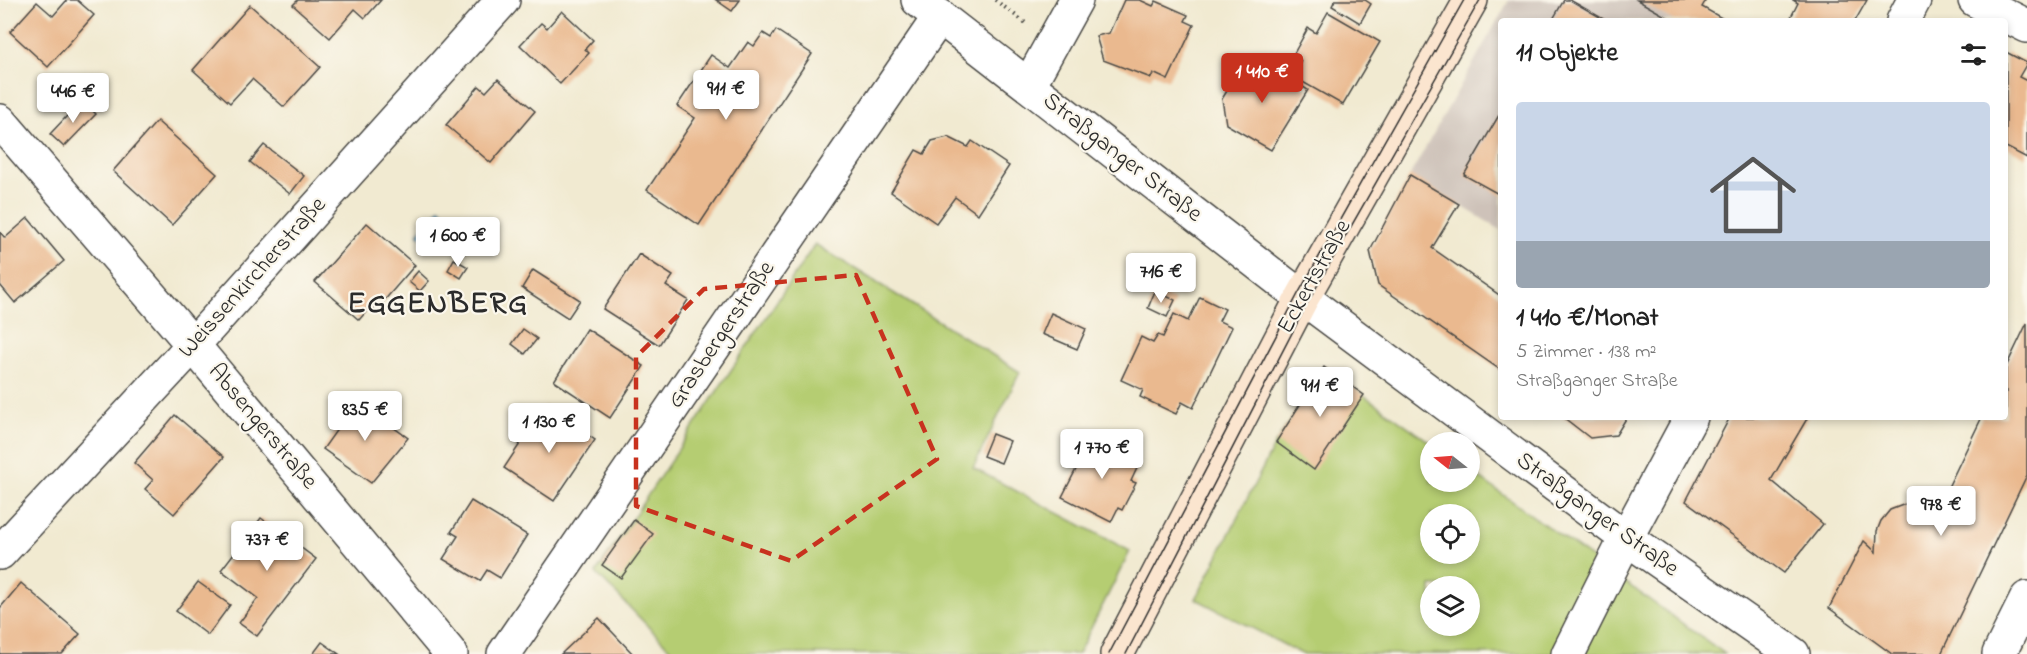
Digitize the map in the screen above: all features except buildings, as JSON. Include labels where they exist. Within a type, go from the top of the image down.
[{"type":"street","name":"Weissenkircherstraße","points":[[0,553],[193,345],[503,0]]},
{"type":"street","points":[[1029,85],[1076,0]]},
{"type":"street","name":"Eckertstraße","points":[[1117,654],[1302,298],[1471,0]]},
{"type":"street","points":[[1905,18],[1914,0]]},
{"type":"street","points":[[1974,0],[2027,26]]},
{"type":"street","name":"Straßganger Straße","points":[[929,8],[1302,298],[1626,538],[1793,654]]},
{"type":"street","name":"Grasbergerstraße","points":[[504,654],[929,8]]},
{"type":"street","name":"Absengerstraße","points":[[0,121],[193,345],[451,654]]},
{"type":"street","points":[[1568,654],[1626,538],[1689,420]]},
{"type":"street","points":[[1999,654],[2027,598]]},
{"type":"path","points":[[995,0],[1028,24]]},
{"type":"highlighted area","points":[[856,275],[937,459],[791,561],[636,506],[636,357],[704,289]]},
{"type":"shaded area","points":[[1509,0],[1637,0],[1669,18],[1499,18]]},
{"type":"shaded area","points":[[1498,19],[1498,228],[1410,175]]},
{"type":"green space","points":[[815,244],[1020,372],[973,468],[1130,551],[1078,654],[675,654],[596,573]]},
{"type":"green space","points":[[1324,367],[1420,435],[1420,492],[1480,492],[1480,478],[1725,654],[1302,654],[1196,599],[1276,442]]},
{"type":"water","points":[[440,208],[455,222],[434,247],[418,234]]},
{"type":"tram line","points":[[1109,654],[1298,294],[1464,0]]},
{"type":"tram line","points":[[1126,654],[1308,302],[1480,0]]},
{"type":"district","name":"EGGENBERG","points":[[438,305]]}]
